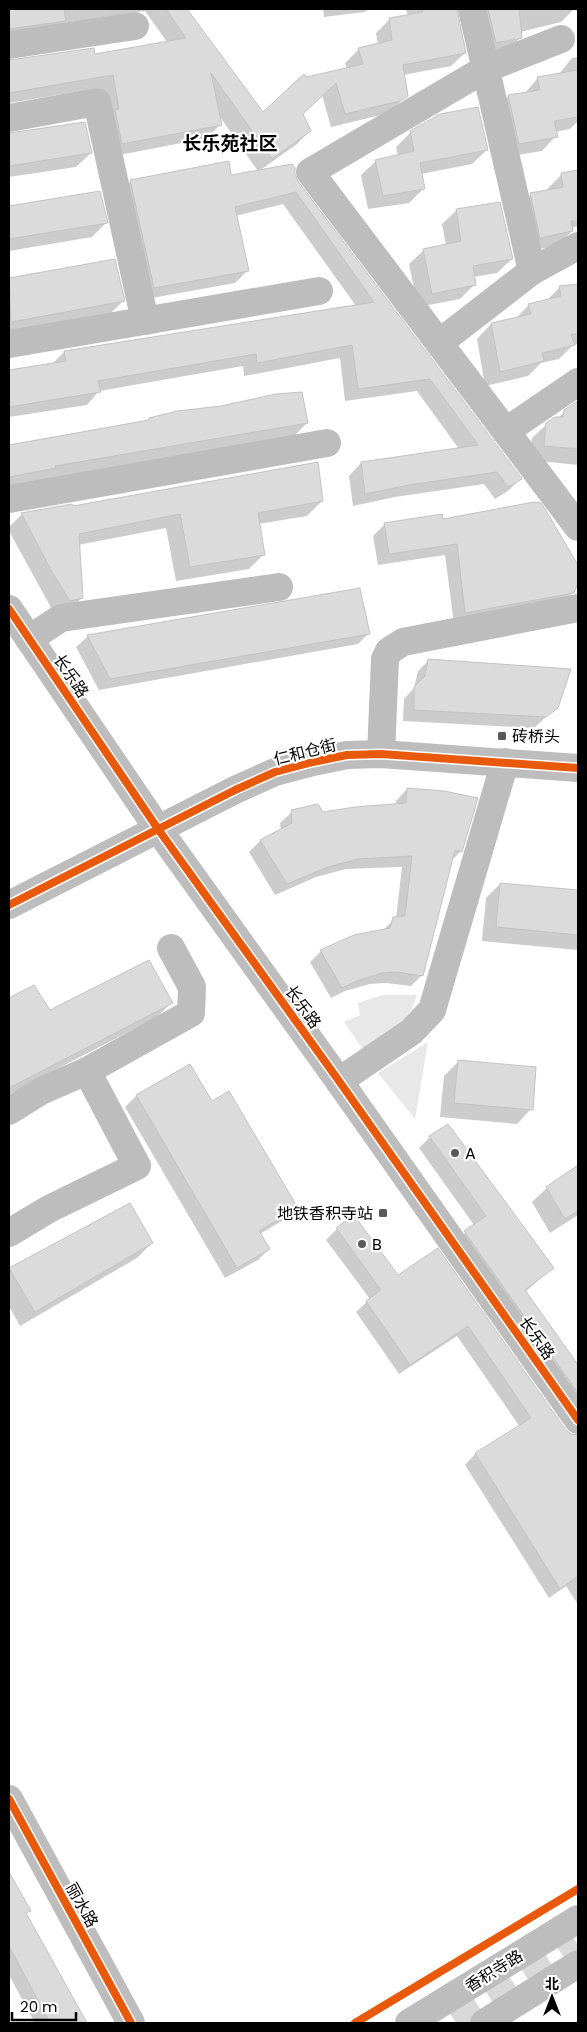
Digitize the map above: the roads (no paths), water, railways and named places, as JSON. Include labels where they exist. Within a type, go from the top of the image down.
[{"type":"street","points":[[472,9],[532,271]]},
{"type":"street","points":[[9,45],[135,26]]},
{"type":"street","points":[[561,39],[485,69],[310,172],[578,527]]},
{"type":"street","points":[[9,118],[97,102],[145,321]]},
{"type":"street","points":[[439,343],[532,271],[578,246]]},
{"type":"street","points":[[9,344],[319,291]]},
{"type":"street","points":[[506,431],[578,382]]},
{"type":"street","points":[[9,499],[327,444]]},
{"type":"street","points":[[29,639],[61,618],[279,587]]},
{"type":"street","points":[[381,754],[374,661],[404,642],[578,608]]},
{"type":"street","name":"长乐路","points":[[9,609],[158,829],[339,1081],[578,1420]]},
{"type":"street","name":"仁和仓街","points":[[9,905],[275,772],[347,755],[381,754],[578,768]]},
{"type":"street","points":[[339,1081],[412,1032],[432,1010],[505,762]]},
{"type":"street","points":[[9,1111],[41,1091],[87,1071],[190,1014],[192,987],[171,948]]},
{"type":"street","points":[[9,1233],[49,1209],[138,1166],[87,1071]]},
{"type":"street","name":"丽水路","points":[[9,1799],[131,2023]]},
{"type":"street","name":"香积寺路","points":[[409,2023],[578,1919]]},
{"type":"street","points":[[484,2023],[578,1964]]},
{"type":"tunnel","points":[[456,2023],[578,1945]]},
{"type":"place","name":"砖桥头","points":[[502,736]]},
{"type":"place","name":"A","points":[[455,1153]]},
{"type":"place","name":"地铁香积寺站","points":[[383,1213]]},
{"type":"place","name":"B","points":[[362,1244]]},
{"type":"district","name":"长乐苑社区","points":[[230,143]]}]
